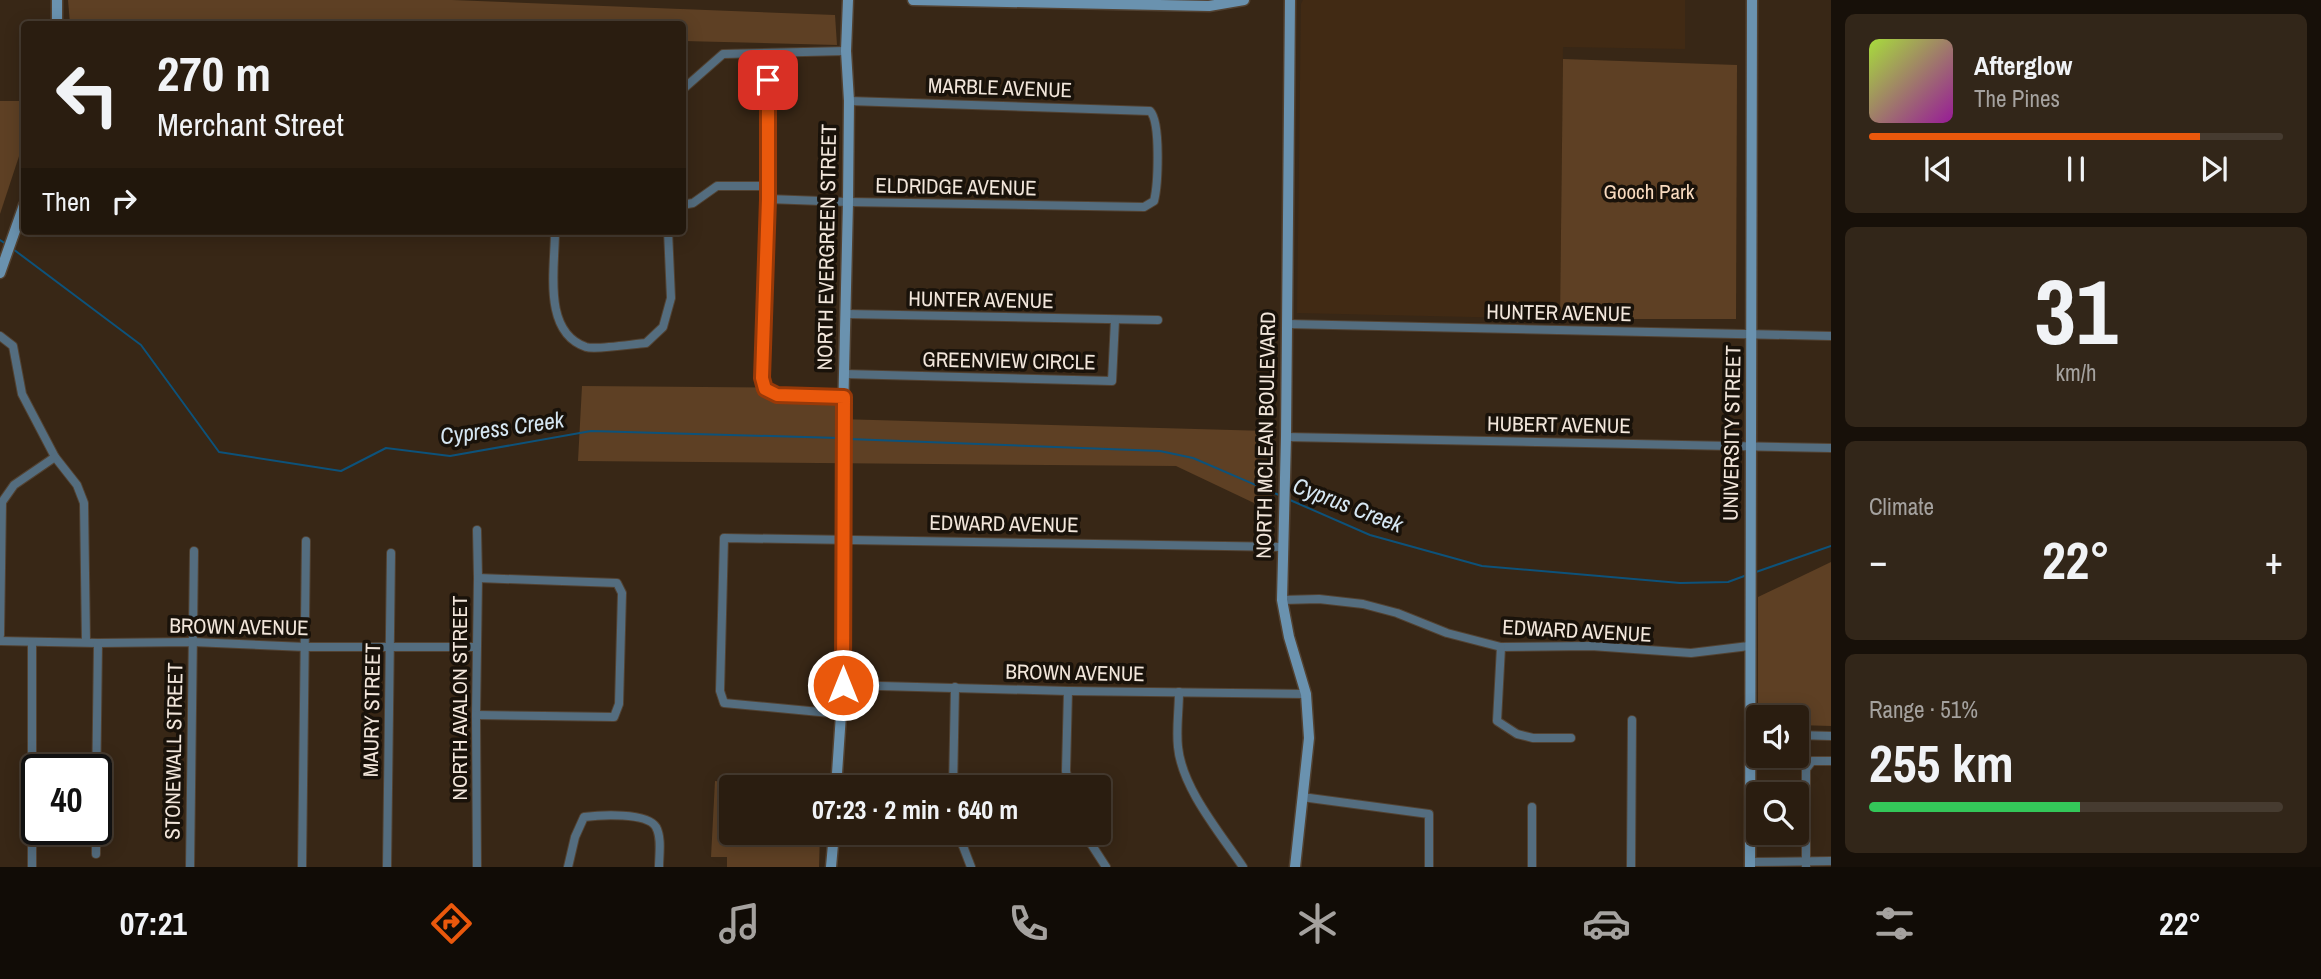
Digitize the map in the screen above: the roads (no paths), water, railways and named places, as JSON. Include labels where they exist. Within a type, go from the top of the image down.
[{"type":"street","points":[[57,0],[57,21]]},
{"type":"street","name":"NORTH EVERGREEN STREET","points":[[837,775],[843,685],[842,458],[848,202],[848,0]]},
{"type":"street","points":[[913,0],[1209,6],[1244,0]]},
{"type":"street","name":"NORTH MCLEAN BOULEVARD","points":[[1290,0],[1282,600],[1289,637],[1306,694],[1309,738],[1295,867]]},
{"type":"street","name":"UNIVERSITY STREET","points":[[1752,0],[1749,646],[1752,705]]},
{"type":"street","points":[[686,86],[723,54],[846,51]]},
{"type":"street","points":[[768,54],[768,199],[762,378],[765,389],[777,395],[844,397]]},
{"type":"street","name":"MARBLE AVENUE","points":[[849,101],[1150,111],[1155,115],[1157,130],[1155,195],[1154,201],[1144,207]]},
{"type":"street","points":[[686,204],[693,203],[716,186],[768,186]]},
{"type":"street","name":"ELDRIDGE AVENUE","points":[[768,199],[1144,207]]},
{"type":"street","points":[[1,272],[21,214]]},
{"type":"street","points":[[555,235],[554,311],[562,330],[587,347],[646,344],[663,327],[671,298],[668,235]]},
{"type":"street","name":"HUNTER AVENUE","points":[[846,314],[1158,320]]},
{"type":"street","name":"GREENVIEW CIRCLE","points":[[844,374],[1112,381],[1115,320]]},
{"type":"street","name":"HUNTER AVENUE","points":[[1287,324],[1831,336]]},
{"type":"street","points":[[0,336],[13,346],[22,394],[55,457],[77,485],[85,503],[86,642]]},
{"type":"street","name":"HUBERT AVENUE","points":[[1286,437],[1831,448]]},
{"type":"street","points":[[0,635],[2,502],[14,485],[55,457]]},
{"type":"street","name":"NORTH AVALON STREET","points":[[477,530],[477,867]]},
{"type":"street","name":"EDWARD AVENUE","points":[[841,714],[739,706],[724,702],[720,691],[724,538],[1284,547]]},
{"type":"street","points":[[302,867],[306,541]]},
{"type":"street","name":"STONEWALL STREET","points":[[190,867],[194,551]]},
{"type":"street","name":"MAURY STREET","points":[[387,867],[391,553]]},
{"type":"street","points":[[475,715],[614,717],[619,704],[622,593],[617,583],[478,578]]},
{"type":"street","name":"EDWARD AVENUE","points":[[1282,600],[1319,599],[1363,604],[1397,613],[1447,633],[1501,647],[1591,646],[1691,653],[1749,646]]},
{"type":"street","name":"BROWN AVENUE","points":[[0,641],[193,642],[305,647],[477,647]]},
{"type":"street","points":[[32,642],[32,867]]},
{"type":"street","points":[[97,754],[98,643]]},
{"type":"street","points":[[1501,647],[1497,721],[1517,734],[1533,738],[1571,738]]},
{"type":"street","name":"BROWN AVENUE","points":[[843,685],[1306,694]]},
{"type":"street","points":[[953,775],[955,687]]},
{"type":"street","points":[[1067,775],[1068,691]]},
{"type":"street","points":[[1179,692],[1178,748],[1185,775],[1205,811],[1243,867]]},
{"type":"street","points":[[1632,720],[1632,867]]},
{"type":"street","points":[[1809,735],[1831,736]]},
{"type":"street","points":[[1806,864],[1806,769],[1812,761],[1831,761]]},
{"type":"street","name":"UNIVERSITY STREET","points":[[1750,865],[1753,768]]},
{"type":"street","points":[[1302,797],[1429,814],[1429,867]]},
{"type":"street","points":[[1532,807],[1532,867]]},
{"type":"street","points":[[568,867],[575,837],[584,817],[604,814],[652,822],[659,836],[659,867]]},
{"type":"street","points":[[96,845],[96,854]]},
{"type":"street","points":[[831,867],[833,845]]},
{"type":"street","points":[[963,845],[971,867]]},
{"type":"street","points":[[1092,845],[1106,867]]},
{"type":"street","points":[[1750,865],[1831,861]]},
{"type":"waterway","name":"Cypress Creek","points":[[0,240],[6,244]]},
{"type":"waterway","name":"Cypress Creek","points":[[13,249],[141,345],[219,452],[341,471],[386,448],[450,456],[591,431],[839,438]]},
{"type":"waterway","name":"Cyprus Creek","points":[[849,439],[1160,451],[1193,458],[1279,495]]},
{"type":"waterway","name":"Cyprus Creek","points":[[1290,500],[1370,535],[1482,566],[1680,583],[1728,582],[1747,575]]},
{"type":"waterway","name":"Cyprus Creek","points":[[1756,572],[1831,546]]},
{"type":"park label","name":"Gooch Park","points":[[1649,192]]}]
